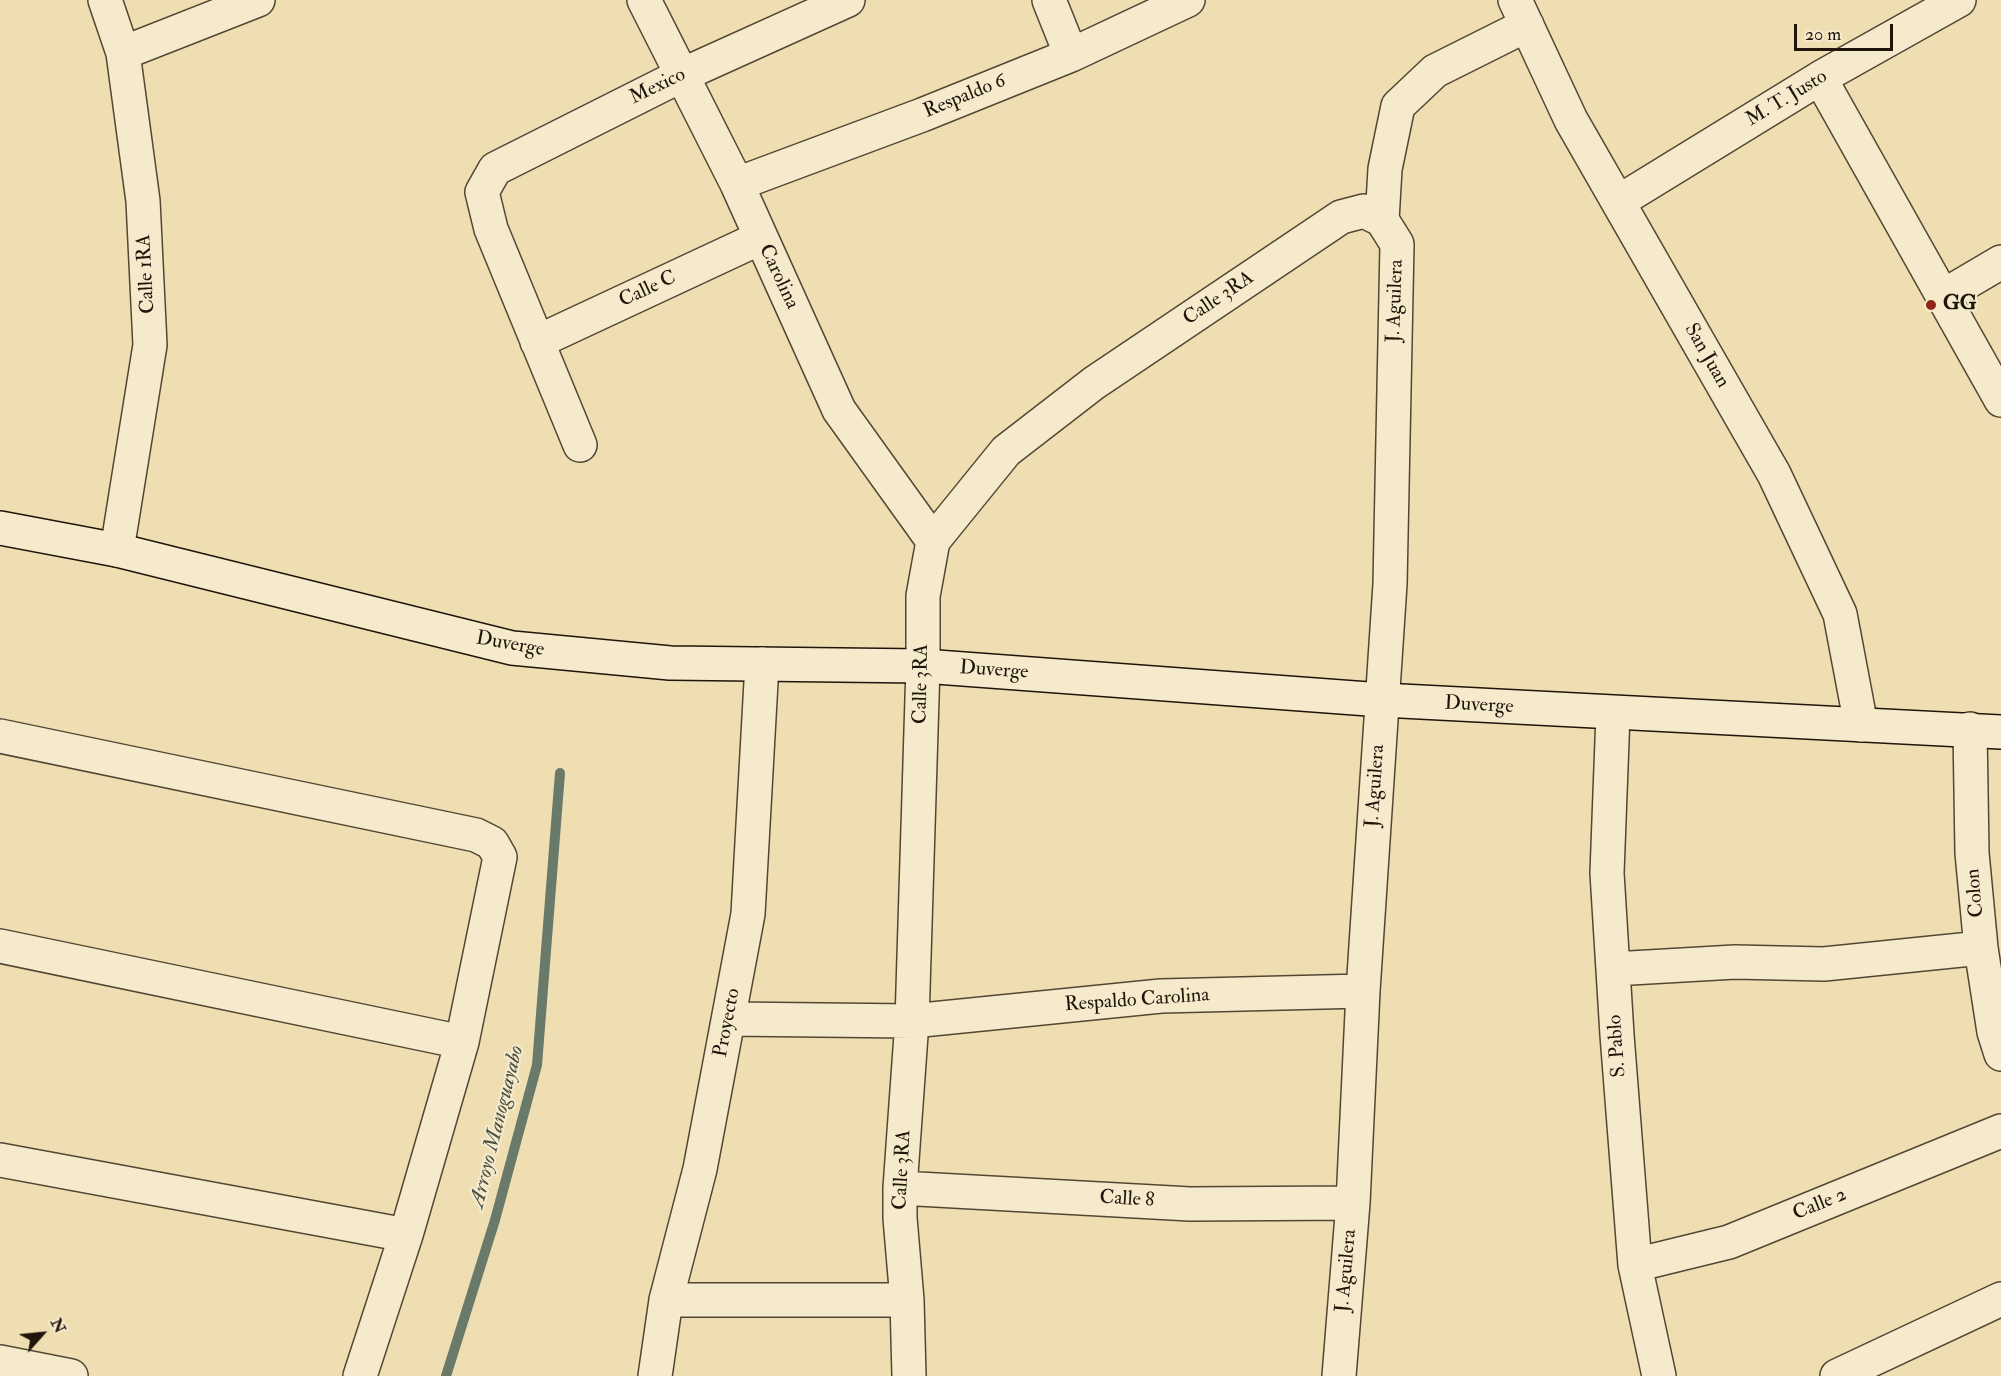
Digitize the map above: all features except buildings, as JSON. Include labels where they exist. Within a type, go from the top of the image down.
[{"type":"street","name":"Calle 1RA","points":[[105,0],[123,53],[143,201],[150,345],[117,550]]},
{"type":"street","points":[[123,53],[258,0]]},
{"type":"street","name":"Carolina","points":[[644,0],[737,184],[839,410],[933,541]]},
{"type":"street","name":"Mexico","points":[[537,342],[491,229],[482,192],[495,169],[682,75],[848,0]]},
{"type":"street","points":[[1049,0],[1071,55]]},
{"type":"street","name":"Respaldo 6","points":[[737,184],[922,115],[1071,55],[1188,0]]},
{"type":"street","name":"M. T. Justo","points":[[1618,202],[1820,78],[1959,0]]},
{"type":"street","points":[[1373,215],[1398,106],[1435,71],[1521,13]]},
{"type":"street","name":"San Juan","points":[[1521,13],[1571,120],[1774,474],[1840,614],[1861,725]]},
{"type":"street","points":[[1820,78],[1945,295],[2001,400]]},
{"type":"street","name":"Calle 3RA","points":[[909,1376],[900,1188],[912,1021],[924,666],[923,596],[933,541],[1006,452],[1094,382],[1341,217],[1373,215]]},
{"type":"street","name":"J. Aguilera","points":[[1339,1376],[1353,1203],[1363,991],[1390,584],[1398,244],[1373,215]]},
{"type":"street","name":"Calle C","points":[[537,342],[760,238]]},
{"type":"street","points":[[1945,295],[2001,262]]},
{"type":"street","points":[[537,342],[580,445]]},
{"type":"street","name":"Duverge","points":[[0,528],[117,550],[512,648],[670,663],[924,666],[1382,700],[1613,714],[1985,730]]},
{"type":"street","name":"Proyecto","points":[[655,1376],[666,1300],[700,1169],[748,914],[762,664]]},
{"type":"street","name":"S. Pablo","points":[[1613,714],[1607,873],[1613,969],[1635,1265],[1659,1376]]},
{"type":"street","name":"Colon","points":[[1985,730],[1972,853],[1981,948],[1994,1032],[2001,1054]]},
{"type":"street","points":[[0,736],[476,835],[492,843],[500,857],[462,1042],[406,1234],[360,1376]]},
{"type":"street","points":[[0,946],[462,1042]]},
{"type":"street","points":[[1613,969],[1735,962],[1824,964],[1981,948]]},
{"type":"street","name":"Respaldo Carolina","points":[[729,1019],[912,1021],[1161,996],[1363,991]]},
{"type":"street","name":"Calle 2","points":[[1635,1265],[1729,1242],[2001,1131]]},
{"type":"street","points":[[0,1160],[406,1234]]},
{"type":"street","name":"Calle 8","points":[[900,1188],[1190,1204],[1353,1203]]},
{"type":"street","points":[[1837,1376],[2001,1299]]},
{"type":"street","points":[[666,1300],[907,1300]]},
{"type":"street","points":[[0,1362],[70,1376]]},
{"type":"waterway","name":"Arroyo Manoguayabo","points":[[446,1376],[495,1220],[537,1065],[560,773]]},
{"type":"place","name":"GG","points":[[1931,305]]}]
